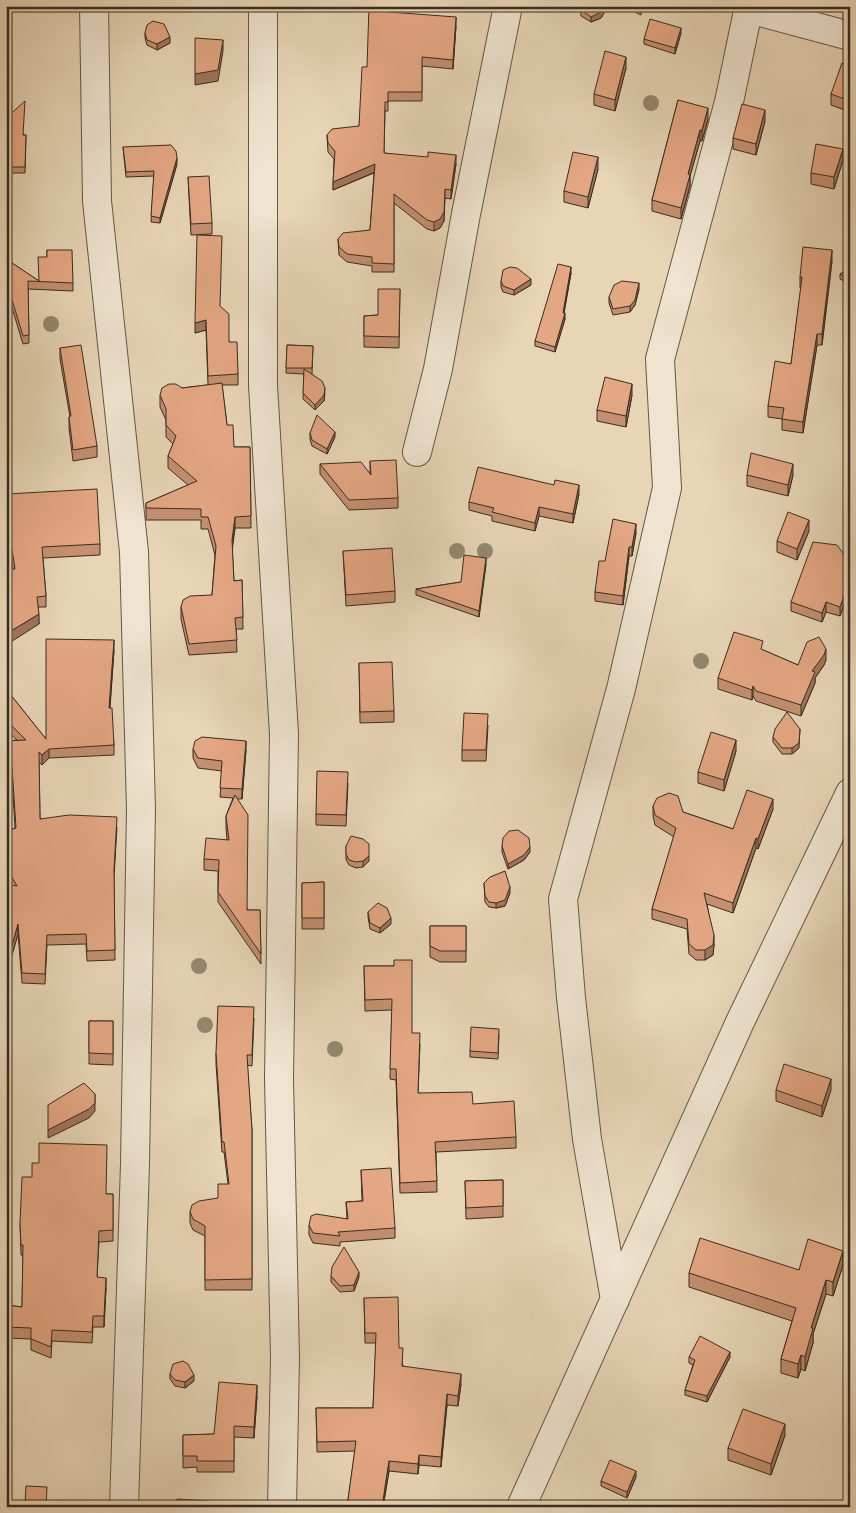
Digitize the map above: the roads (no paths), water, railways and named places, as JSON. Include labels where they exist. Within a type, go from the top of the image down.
[{"type":"street","points":[[94,6],[97,201],[134,552],[141,808],[136,1164],[124,1507]]},
{"type":"street","points":[[264,6],[262,385],[284,734],[280,1079],[285,1358],[282,1507]]},
{"type":"street","points":[[417,452],[438,370],[466,214],[508,6]]},
{"type":"street","points":[[615,1300],[587,1140],[571,998],[563,898],[621,689],[667,488],[660,359],[729,102],[749,8],[850,36]]},
{"type":"street","points":[[521,1507],[740,1022],[850,792]]}]
